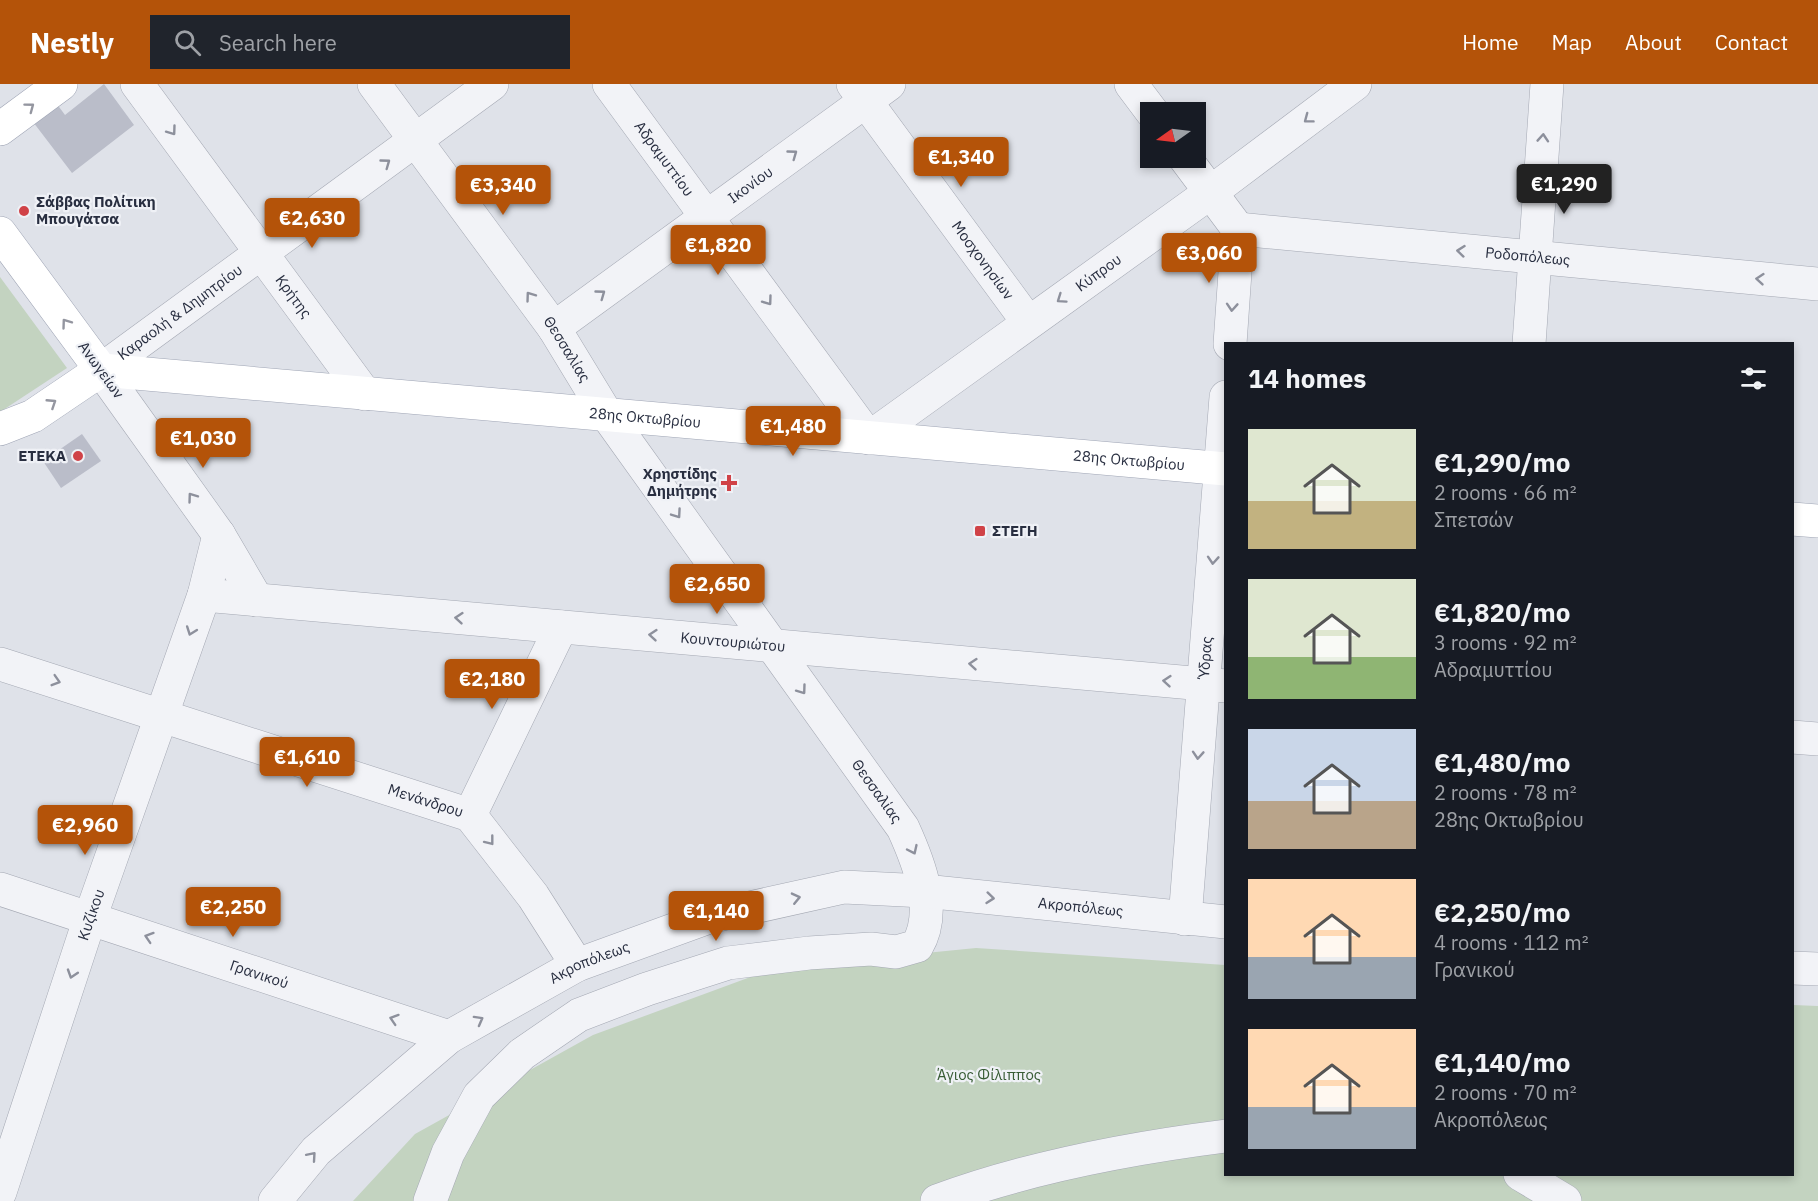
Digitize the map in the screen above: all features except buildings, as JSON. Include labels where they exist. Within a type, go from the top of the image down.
[{"type":"main road","points":[[0,129],[61,84]]},
{"type":"main road","name":"Ανωγείων","points":[[0,232],[101,370]]},
{"type":"main road","points":[[0,429],[33,416],[101,370]]},
{"type":"main road","name":"28ης Οκτωβρίου","points":[[101,370],[1223,469]]},
{"type":"main road","points":[[1794,519],[1818,521]]},
{"type":"street","name":"Κρήτης","points":[[137,84],[365,394]]},
{"type":"street","name":"Θεσσαλίας","points":[[374,84],[554,328],[607,415],[769,646],[903,828],[918,862],[924,891],[926,931],[917,946],[896,952],[871,949],[809,953],[728,963],[579,1015],[522,1054],[479,1096],[448,1153],[430,1201]]},
{"type":"street","name":"Καραολή & Δημητρίου","points":[[101,370],[492,84]]},
{"type":"street","name":"Αδραμυττίου","points":[[609,84],[868,438]]},
{"type":"street","points":[[1131,84],[1144,102]]},
{"type":"street","name":"Κύπρου","points":[[868,438],[1211,192],[1355,84]]},
{"type":"street","points":[[1530,342],[1547,84]]},
{"type":"street","name":"Ικονίου","points":[[554,328],[707,217],[869,90]]},
{"type":"street","name":"Μοσχονησίων","points":[[869,90],[1028,322]]},
{"type":"street","points":[[1193,168],[1238,229],[1230,342]]},
{"type":"street","name":"Ροδοπόλεως","points":[[1238,229],[1535,259],[1818,284]]},
{"type":"street","name":"Ανωγείων","points":[[101,370],[219,535],[257,600]]},
{"type":"street","name":"Ύδρας","points":[[1185,919],[1214,685],[1224,445]]},
{"type":"street","name":"Κυζίκου","points":[[0,1192],[13,1110],[90,918],[204,595],[219,535]]},
{"type":"street","name":"Κουντουριώτου","points":[[204,595],[1214,685]]},
{"type":"street","points":[[470,815],[561,627]]},
{"type":"street","name":"Μενάνδρου","points":[[0,664],[470,815],[533,896],[577,965]]},
{"type":"street","points":[[1794,737],[1818,739]]},
{"type":"street","name":"Ακροπόλεως","points":[[275,1201],[316,1150],[449,1037],[577,965],[710,917],[844,887],[924,891],[1224,922]]},
{"type":"street","name":"Γρανικού","points":[[0,889],[449,1037]]},
{"type":"street","points":[[1794,968],[1818,969]]},
{"type":"street","points":[[937,1201],[985,1183],[1164,1144],[1224,1136]]},
{"type":"street","points":[[1523,1176],[1564,1201]]},
{"type":"green space","points":[[0,277],[67,368],[0,412]]},
{"type":"green space","name":"Άγιος Φίλιππος","points":[[976,948],[1224,965],[1224,1176],[1794,1176],[1794,1005],[1818,1006],[1818,1201],[353,1201],[415,1134],[593,1035],[775,968]]},
{"type":"place","name":"Σάββας Πολίτικη Μπουγάτσα","points":[[24,211]]},
{"type":"place","name":"ΕΤΕΚΑ","points":[[78,456]]},
{"type":"place","name":"Χρηστίδης Δημήτρης","points":[[729,483]]},
{"type":"place","name":"ΣΤΕΓΗ","points":[[980,531]]}]
